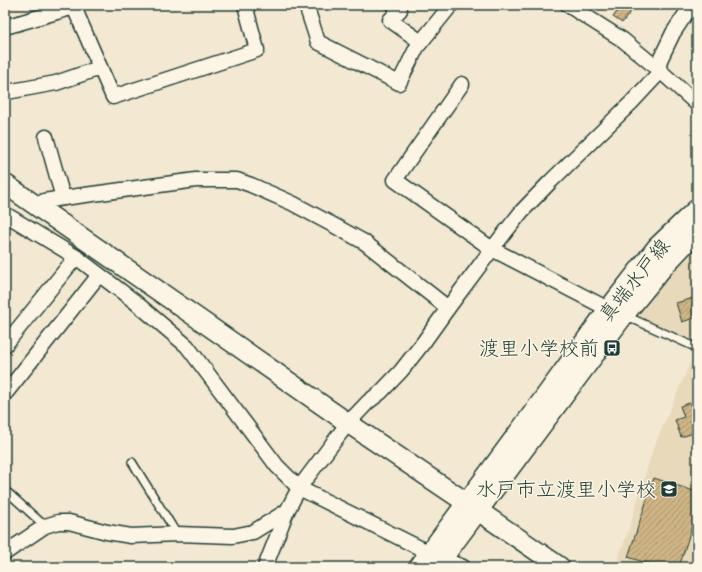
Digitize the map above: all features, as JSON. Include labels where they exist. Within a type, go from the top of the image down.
[{"type":"street","points":[[5,27],[74,6],[112,97],[257,50],[245,5]]},
{"type":"street","points":[[306,5],[318,42],[399,83],[417,47],[451,5]]},
{"type":"street","points":[[394,5],[400,10],[390,20],[421,42]]},
{"type":"street","points":[[568,5],[623,40],[697,104]]},
{"type":"street","points":[[265,567],[287,511],[299,488],[348,423],[401,371],[492,248],[522,211],[632,102],[658,74],[660,60],[673,33],[694,5]]},
{"type":"street","points":[[5,90],[7,92],[56,83],[100,68]]},
{"type":"street","points":[[462,84],[395,180],[492,248],[616,312]]},
{"type":"street","points":[[46,137],[63,198]]},
{"type":"street","points":[[39,208],[44,201],[63,198],[196,180],[237,180],[292,203],[364,242],[448,308]]},
{"type":"street","points":[[5,184],[348,423],[560,567]]},
{"type":"street","name":"真端水戸線","points":[[431,561],[616,312],[657,247],[697,209]]},
{"type":"street","points":[[5,214],[76,257],[134,301],[187,346],[278,466],[299,488],[431,561],[463,567]]},
{"type":"street","name":"真端水戸線","points":[[616,312],[664,266],[697,231]]},
{"type":"street","points":[[5,345],[76,257]]},
{"type":"street","points":[[5,394],[99,275]]},
{"type":"street","points":[[5,554],[45,526],[58,522],[69,522],[107,532],[131,536],[176,534],[233,536],[253,532],[287,511]]},
{"type":"lane","points":[[616,312],[694,347]]},
{"type":"lane","points":[[132,462],[176,534]]},
{"type":"lane","points":[[5,490],[45,526]]},
{"type":"shaded area","points":[[697,246],[697,345],[637,315],[673,267]]},
{"type":"shaded area","name":"水戸市立渡里小学校","points":[[697,347],[697,567],[615,567],[629,529],[653,449]]},
{"type":"building","points":[[622,5],[636,5],[622,23],[613,17]]},
{"type":"building","points":[[672,5],[688,5],[684,12]]},
{"type":"building","points":[[697,297],[697,317],[682,322],[676,303]]},
{"type":"building","points":[[690,403],[693,414],[697,412],[697,432],[681,437],[675,420],[684,417],[680,406]]},
{"type":"building","points":[[654,478],[697,492],[697,511],[679,567],[659,567],[628,557]]},
{"type":"place","name":"渡里小学校前","points":[[612,348]]},
{"type":"place","name":"水戸市立渡里小学校","points":[[669,489]]}]
